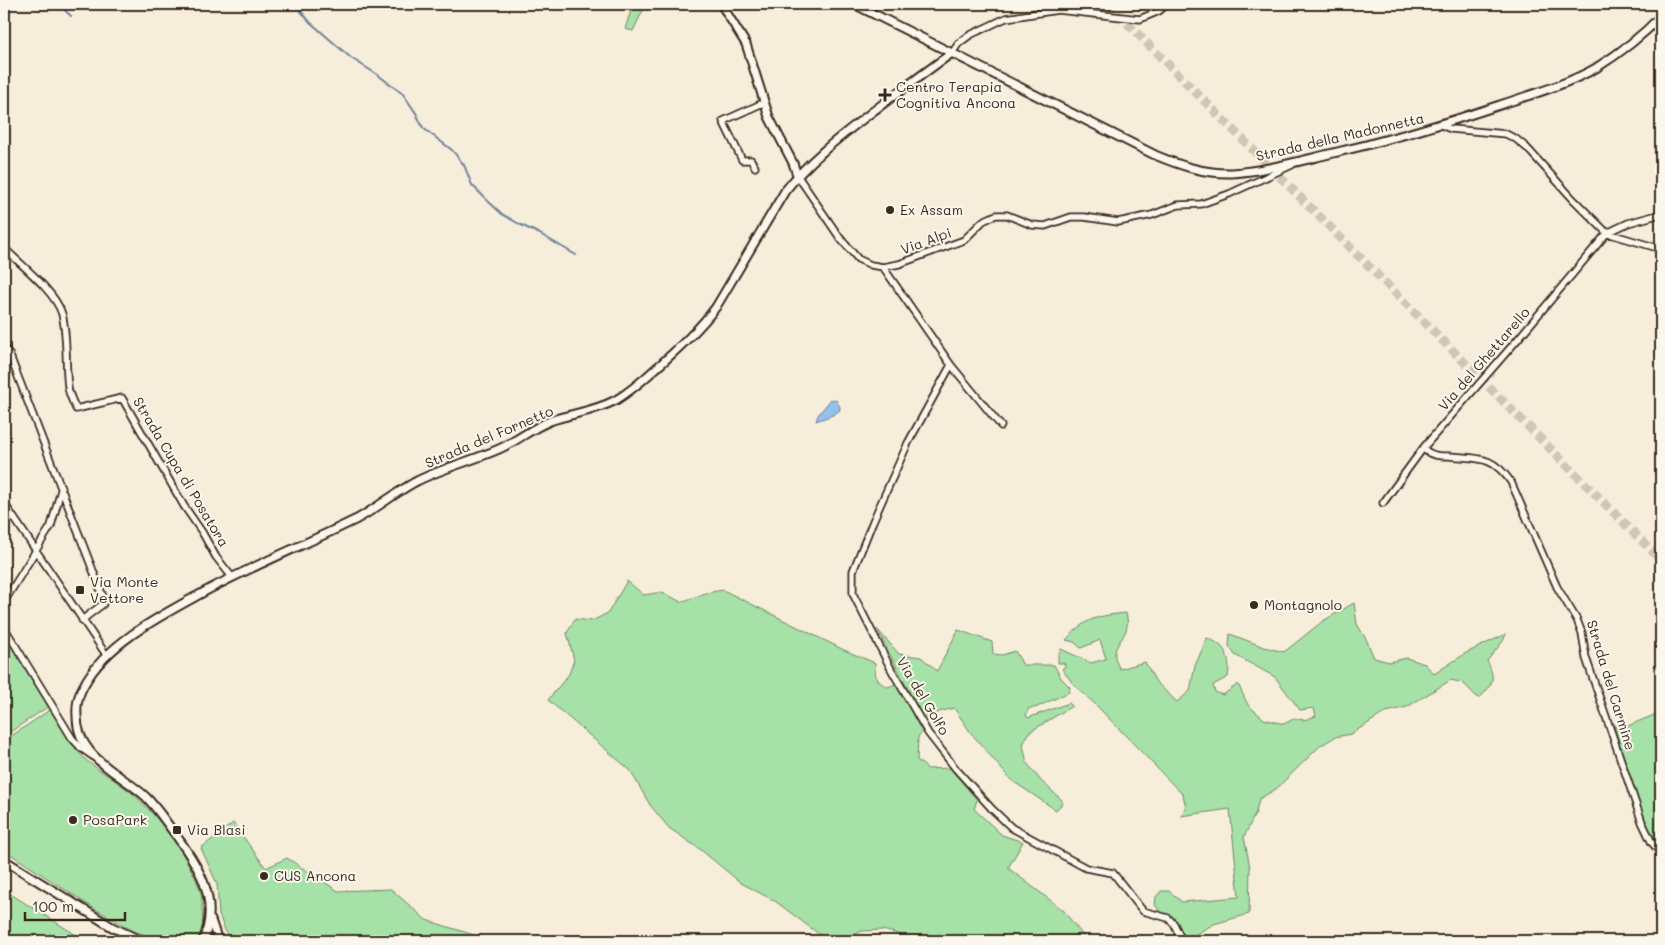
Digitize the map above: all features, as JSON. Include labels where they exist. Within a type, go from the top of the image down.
[{"type":"street","points":[[721,4],[746,44],[764,103],[797,175],[840,238],[858,259],[871,265],[883,267],[951,365],[1001,426]]},
{"type":"street","name":"Strada della Madonnetta","points":[[854,4],[1176,164],[1213,172],[1232,173],[1302,161],[1441,125],[1563,83],[1594,68],[1624,50],[1661,16]]},
{"type":"street","points":[[952,53],[970,35],[1006,18],[1058,10],[1140,19],[1159,11],[1167,4]]},
{"type":"street","name":"Strada del Fornetto","points":[[209,914],[203,876],[183,844],[148,800],[93,756],[84,744],[78,731],[77,708],[79,695],[85,682],[107,656],[140,629],[232,577],[360,517],[415,482],[510,444],[528,432],[551,421],[594,410],[618,399],[677,350],[704,324],[785,191],[797,175],[839,137],[952,53]]},
{"type":"street","points":[[755,167],[751,160],[742,160],[723,122],[764,103]]},
{"type":"street","points":[[1441,125],[1451,129],[1506,134],[1516,139],[1527,148],[1572,199],[1607,233],[1661,249]]},
{"type":"street","name":"Via Alpi","points":[[883,267],[899,264],[964,240],[983,220],[996,214],[1006,215],[1032,225],[1045,226],[1071,217],[1118,222],[1152,215],[1178,205],[1201,204],[1230,194],[1302,161]]},
{"type":"street","points":[[1607,233],[1628,223],[1661,214]]},
{"type":"street","name":"Via del Ghettarello","points":[[1383,503],[1424,447],[1607,233]]},
{"type":"street","name":"Strada Cupa di Posatora","points":[[4,248],[44,286],[62,314],[68,389],[76,409],[122,398],[184,506],[216,557],[232,577]]},
{"type":"street","points":[[4,346],[10,356],[104,599],[103,604],[82,620]]},
{"type":"street","name":"Via del Golfo","points":[[951,365],[908,443],[873,521],[853,571],[853,594],[891,669],[928,733],[956,769],[992,809],[1012,828],[1086,868],[1113,874],[1143,911],[1168,918],[1174,924],[1182,941]]},
{"type":"street","name":"Strada del Carmine","points":[[1424,447],[1426,451],[1435,455],[1482,459],[1493,462],[1503,470],[1511,482],[1557,587],[1577,620],[1582,633],[1586,658],[1642,822],[1652,843],[1661,853]]},
{"type":"street","points":[[4,602],[51,526],[62,490]]},
{"type":"street","points":[[4,503],[107,656]]},
{"type":"street","points":[[4,627],[72,738],[93,756]]},
{"type":"street","points":[[5,861],[112,927],[142,941]]},
{"type":"street","points":[[203,941],[207,931],[209,914]]},
{"type":"street","points":[[209,914],[216,941],[210,941]]},
{"type":"green space","points":[[633,4],[646,4],[633,31],[625,29]]},
{"type":"green space","points":[[627,581],[644,595],[662,592],[681,602],[706,593],[723,590],[844,650],[875,663],[878,680],[888,687],[896,684],[922,732],[918,737],[917,760],[928,769],[950,768],[977,800],[974,809],[1002,835],[1023,842],[1008,868],[1063,910],[1087,941],[906,941],[899,934],[882,930],[862,931],[842,941],[828,941],[775,901],[741,883],[701,850],[669,828],[650,805],[630,770],[548,700],[569,674],[574,660],[567,633],[575,619],[592,621],[608,613]]},
{"type":"green space","points":[[1354,603],[1357,624],[1374,658],[1389,662],[1407,658],[1425,664],[1434,674],[1466,653],[1506,634],[1503,641],[1487,661],[1492,673],[1490,686],[1479,699],[1463,683],[1451,680],[1407,707],[1386,712],[1351,734],[1335,737],[1320,746],[1276,789],[1259,799],[1256,812],[1244,837],[1250,867],[1249,914],[1214,924],[1184,941],[1177,924],[1155,905],[1156,897],[1161,891],[1169,891],[1182,902],[1239,897],[1230,809],[1181,816],[1186,807],[1183,795],[1096,705],[1074,685],[1062,669],[1065,666],[1064,663],[1058,663],[1058,655],[1061,649],[1091,663],[1106,659],[1100,640],[1081,648],[1074,642],[1066,640],[1086,622],[1108,615],[1126,613],[1126,630],[1115,653],[1120,669],[1145,662],[1156,682],[1177,702],[1190,691],[1195,666],[1207,638],[1223,648],[1229,663],[1228,677],[1213,685],[1215,692],[1223,695],[1238,684],[1248,705],[1264,719],[1284,724],[1295,718],[1304,720],[1316,716],[1314,708],[1300,710],[1275,677],[1235,655],[1229,646],[1230,634],[1264,647],[1284,652],[1323,621]]},
{"type":"green space","points":[[877,629],[899,654],[921,657],[937,671],[958,630],[992,642],[993,654],[1002,655],[1015,651],[1023,665],[1054,665],[1061,678],[1070,687],[1069,692],[1035,708],[1029,708],[1026,714],[1028,718],[1069,703],[1072,706],[1028,733],[1023,745],[1027,763],[1041,781],[1062,800],[1061,805],[1056,810],[1011,780],[971,733],[954,708],[939,712],[926,722]]},
{"type":"green space","points":[[4,635],[49,706],[4,736]]},
{"type":"green space","points":[[51,709],[67,736],[86,760],[127,789],[143,803],[181,851],[195,877],[201,895],[202,926],[200,934],[195,941],[163,941],[134,931],[95,909],[4,850],[4,741]]},
{"type":"green space","points":[[1661,712],[1661,849],[1645,821],[1627,771],[1613,722],[1618,730]]},
{"type":"green space","name":"CUS Ancona","points":[[233,823],[266,868],[287,858],[338,891],[391,889],[426,920],[493,941],[249,941],[244,938],[227,935],[219,915],[217,884],[201,848]]},
{"type":"green space","points":[[4,890],[86,941],[4,941]]},
{"type":"water","points":[[831,399],[836,400],[840,410],[833,415],[816,421],[818,415]]},
{"type":"waterway","points":[[58,4],[71,16]]},
{"type":"waterway","points":[[295,4],[310,22],[351,58],[403,94],[416,113],[423,128],[452,150],[464,165],[472,185],[502,214],[576,255]]},
{"type":"tunnel","points":[[1108,4],[1661,560]]},
{"type":"place","name":"Centro Terapia Cognitiva Ancona","points":[[885,95]]},
{"type":"place","name":"Ex Assam","points":[[890,210]]},
{"type":"place","name":"Via Monte Vettore","points":[[80,590]]},
{"type":"place","name":"Montagnolo","points":[[1254,605]]},
{"type":"place","name":"PosaPark","points":[[73,820]]},
{"type":"place","name":"Via Blasi","points":[[177,830]]},
{"type":"place","name":"CUS Ancona","points":[[264,876]]}]
